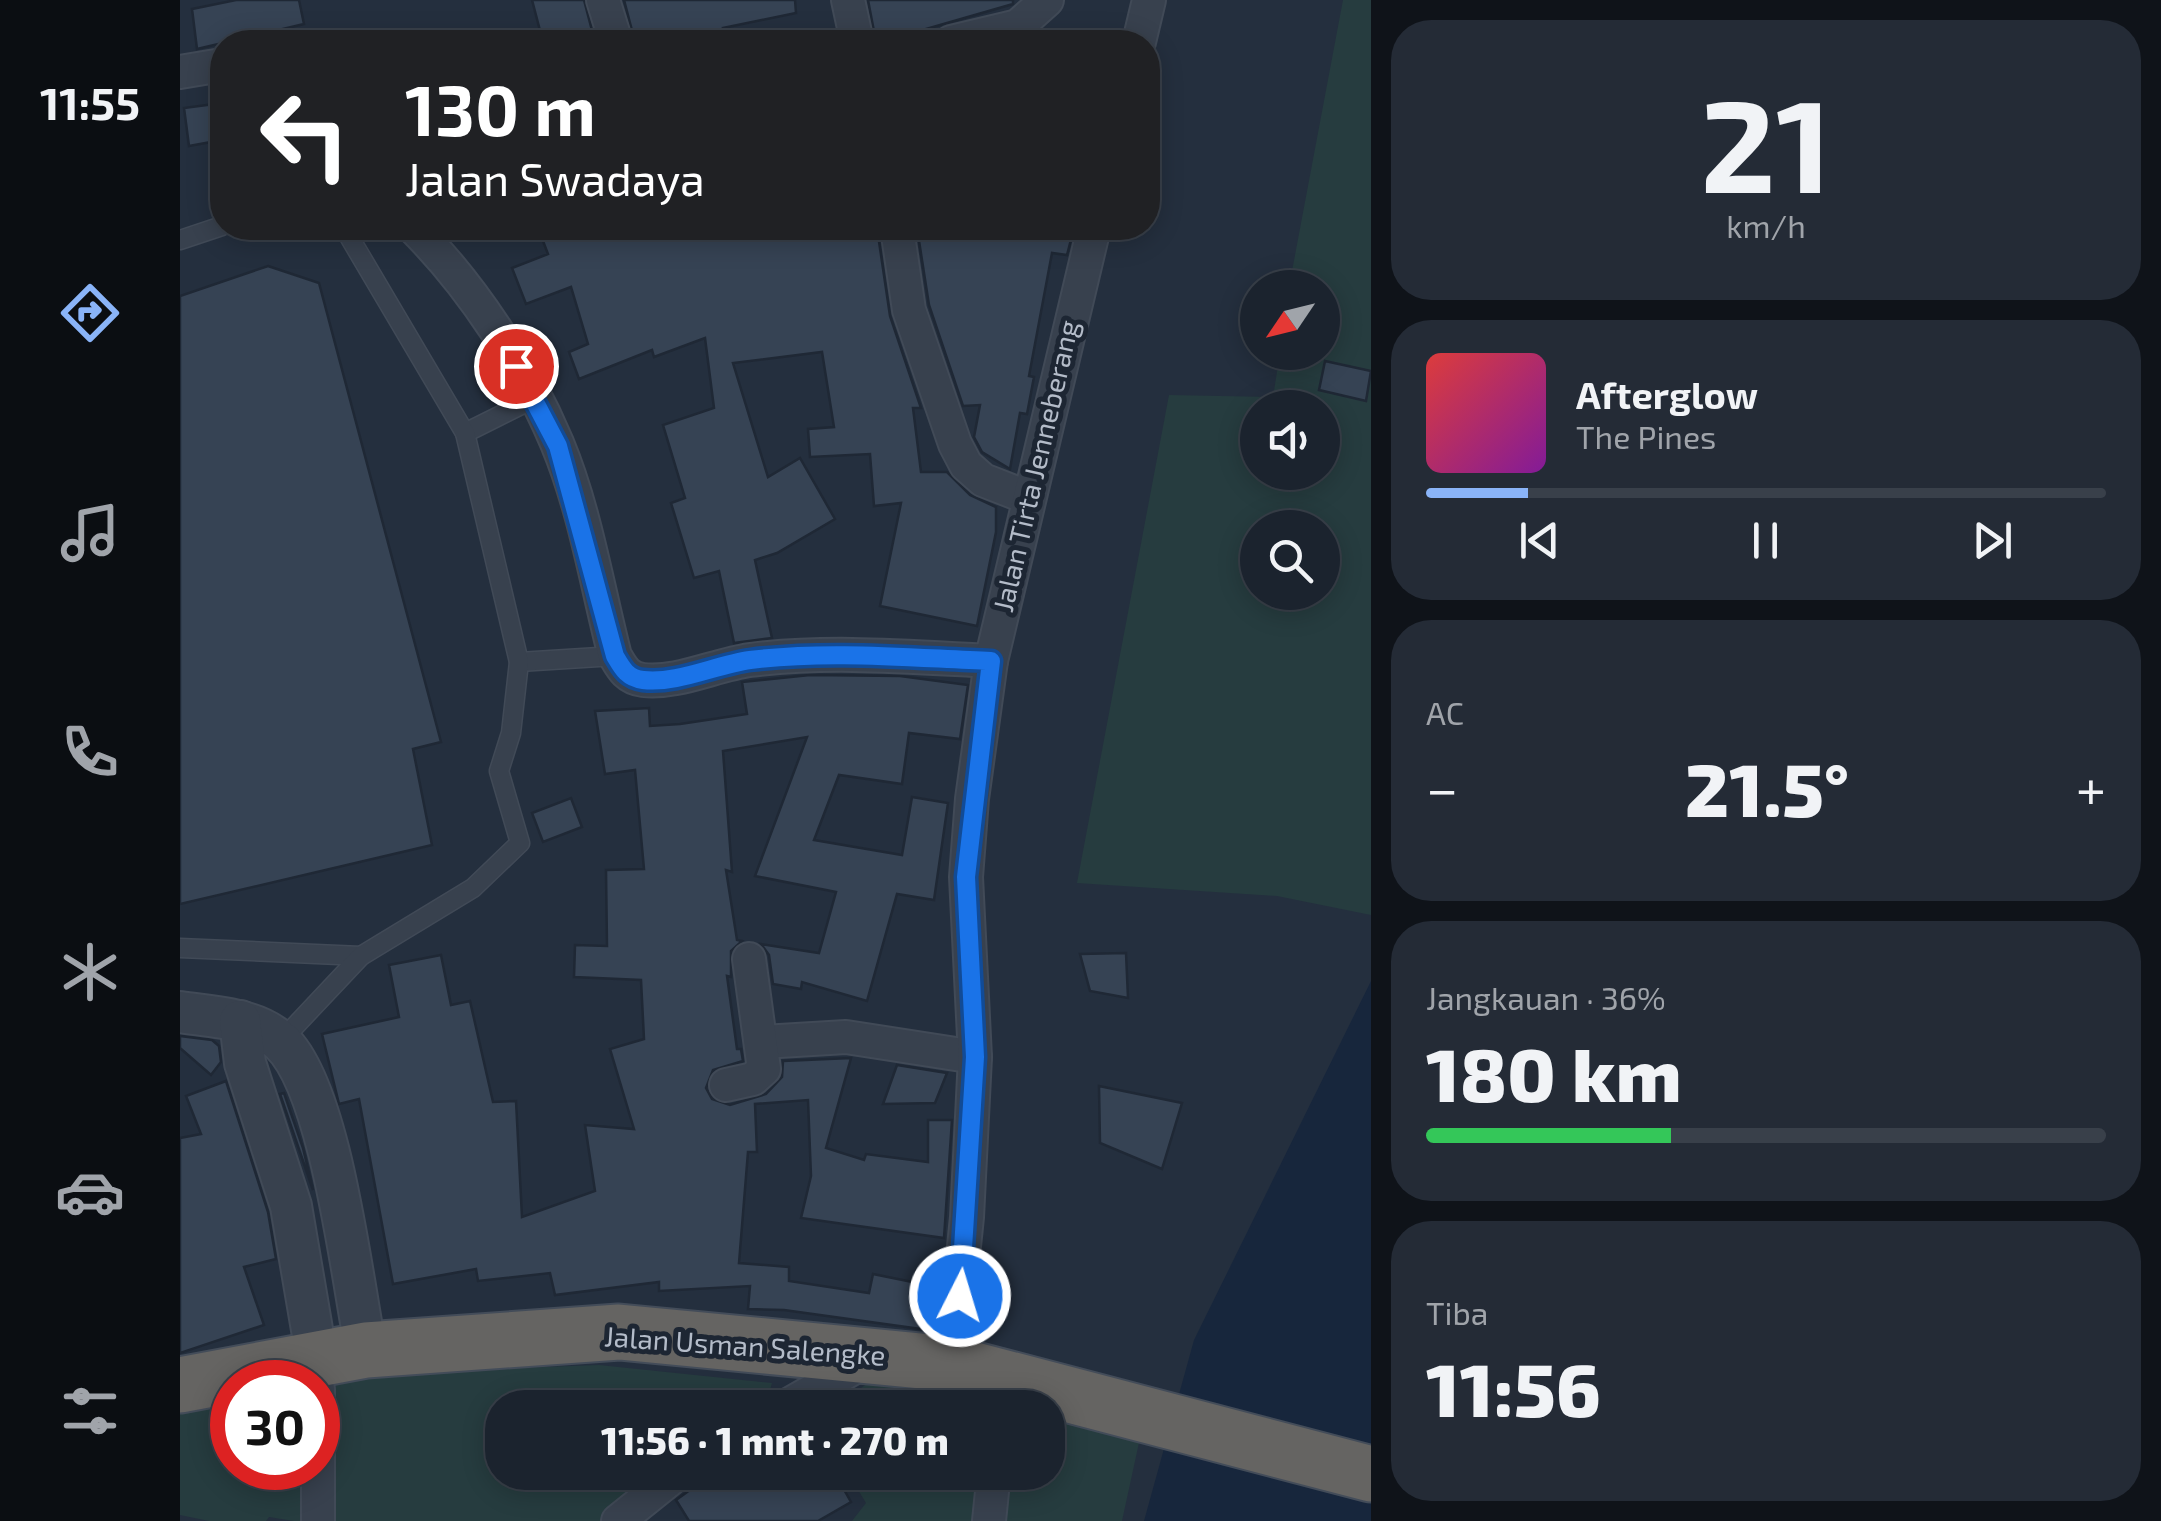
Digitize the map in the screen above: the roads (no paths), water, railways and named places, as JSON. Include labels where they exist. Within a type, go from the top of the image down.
[{"type":"highway","name":"Jalan Usman Salengke","points":[[340,1369],[618,1332],[952,1364],[1001,1390]]},
{"type":"highway","name":"Jalan Usman Salengke","points":[[180,1385],[210,1382]]},
{"type":"highway","name":"Jalan Usman Salengke","points":[[1065,1401],[1128,1409],[1371,1474]]},
{"type":"street","points":[[603,0],[612,30]]},
{"type":"street","points":[[848,0],[854,30]]},
{"type":"street","points":[[1001,30],[1018,26],[1047,0]]},
{"type":"street","points":[[1143,30],[1149,0]]},
{"type":"street","points":[[180,72],[210,67]]},
{"type":"street","points":[[424,240],[457,278],[535,398],[558,446],[615,656],[626,675],[642,680],[750,660],[864,655],[991,661]]},
{"type":"street","points":[[899,240],[912,324],[955,444],[966,465],[984,480],[1029,498]]},
{"type":"street","name":"Jalan Tirta Jenneberang","points":[[952,1364],[975,1057],[966,877],[991,661],[1091,240]]},
{"type":"street","points":[[726,1084],[760,1075],[764,1069],[749,958]]},
{"type":"street","points":[[180,1012],[240,1021],[281,1042],[301,1072],[320,1122],[330,1360]]},
{"type":"street","points":[[240,1021],[245,1064],[291,1206],[328,1360]]},
{"type":"street","points":[[762,1042],[846,1037],[975,1057]]},
{"type":"street","points":[[814,1390],[875,1355]]},
{"type":"street","points":[[318,1521],[320,1490]]},
{"type":"street","points":[[618,1521],[657,1490]]},
{"type":"street","points":[[990,1521],[993,1490]]},
{"type":"lane","points":[[180,240],[210,230]]},
{"type":"lane","points":[[245,1064],[281,1042],[360,956],[473,888],[520,843],[499,771],[511,733],[519,662],[465,432],[351,240]]},
{"type":"lane","points":[[465,432],[535,398]]},
{"type":"lane","points":[[519,662],[615,656]]},
{"type":"lane","points":[[180,948],[360,956]]},
{"type":"water","points":[[1371,981],[1371,1521],[1144,1521],[1194,1340]]}]
